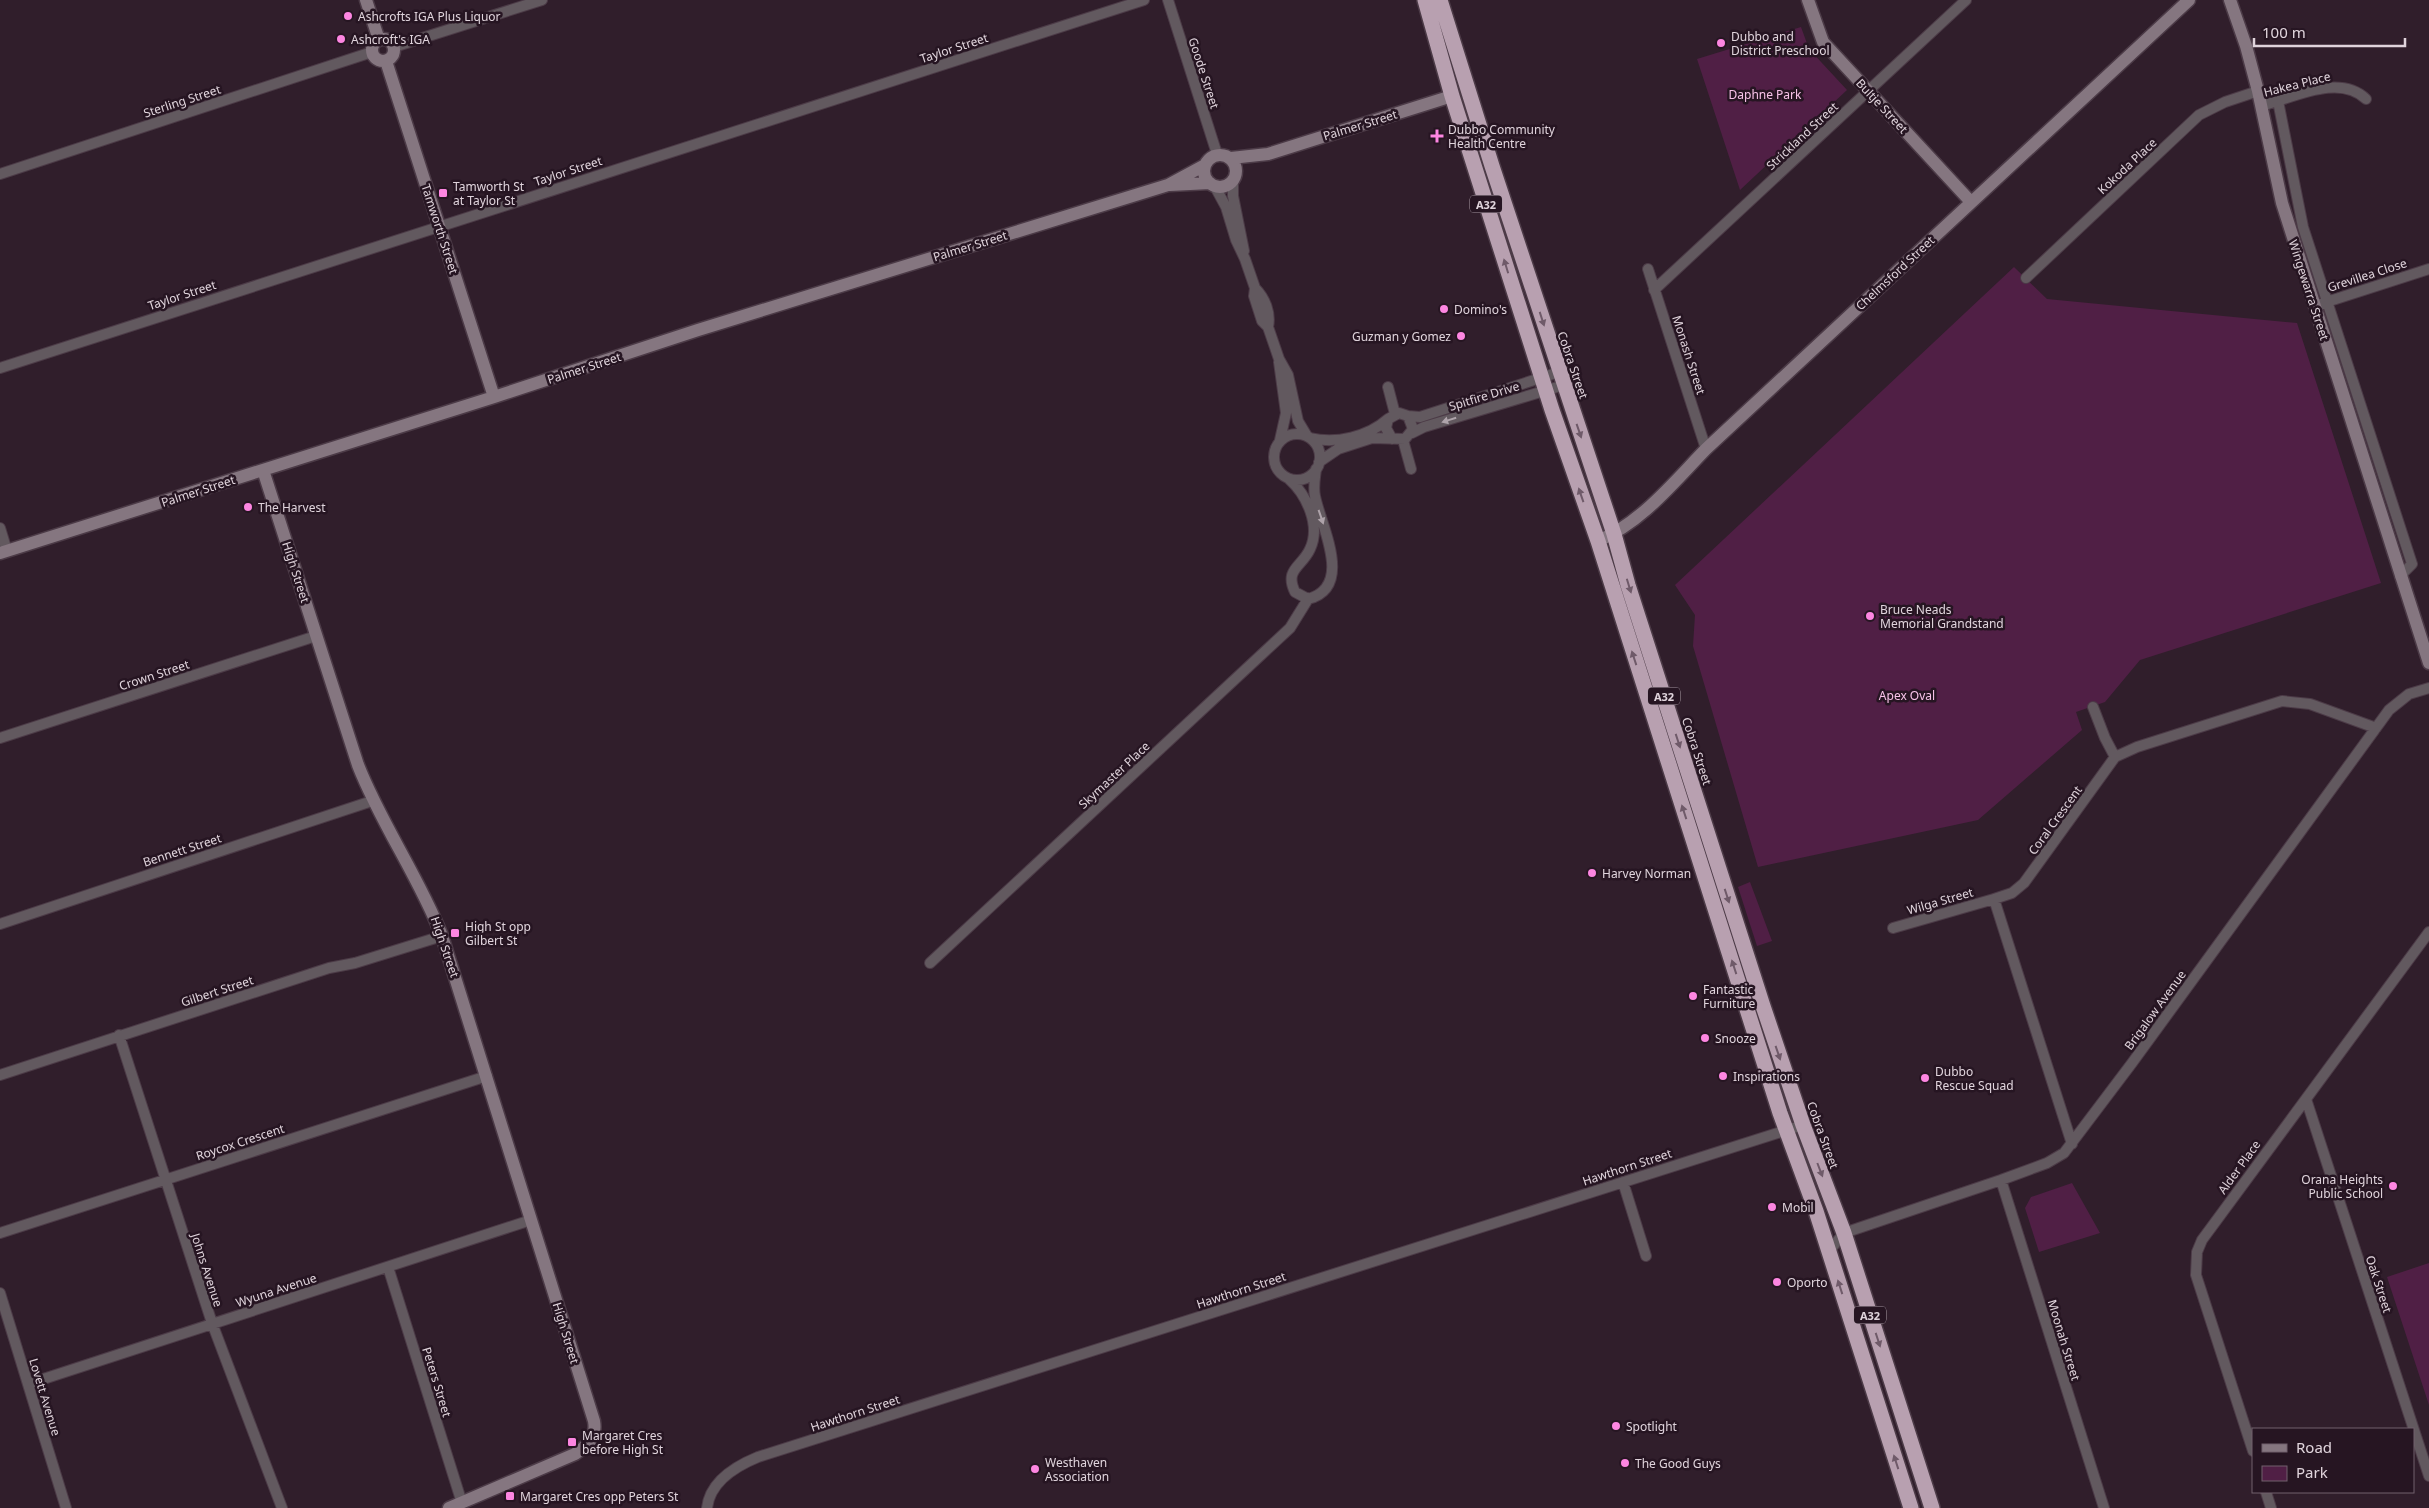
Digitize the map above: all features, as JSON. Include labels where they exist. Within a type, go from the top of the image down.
[{"type":"highway","name":"A32","points":[[1425,0],[1452,96],[1543,384],[1598,541],[1786,1130],[1829,1251],[1911,1508]]},
{"type":"highway","points":[[1432,0],[1446,70]]},
{"type":"highway","name":"Cobra Street","points":[[1440,0],[1561,378],[1614,534],[1628,585],[1738,928],[1803,1125],[1844,1233],[1932,1508]]},
{"type":"highway","points":[[1452,96],[1461,81],[1456,54]]},
{"type":"street","points":[[366,0],[379,40]]},
{"type":"street","points":[[394,47],[542,0]]},
{"type":"street","name":"Taylor Street","points":[[0,368],[1144,0]]},
{"type":"street","name":"Goode Street","points":[[1168,0],[1217,154]]},
{"type":"street","name":"Bultje Street","points":[[1808,0],[1823,42],[1971,202]]},
{"type":"street","name":"Strickland Street","points":[[1654,290],[1966,0]]},
{"type":"street","name":"Chelmsford Street","points":[[1598,541],[1614,534],[1643,512],[1706,449],[2189,0]]},
{"type":"street","name":"Wingewarra Street","points":[[2230,0],[2246,46],[2258,91],[2282,203],[2400,576],[2426,645],[2429,663]]},
{"type":"street","points":[[379,40],[386,40],[394,47],[393,54],[386,61],[378,61],[372,52],[372,46],[379,40]]},
{"type":"street","name":"Sterling Street","points":[[0,174],[372,52]]},
{"type":"street","name":"Tamworth Street","points":[[386,61],[494,397]]},
{"type":"street","name":"Hakea Place","points":[[2261,106],[2331,86],[2345,86],[2359,92],[2366,98]]},
{"type":"street","name":"Kokoda Place","points":[[2026,278],[2199,115],[2225,102],[2258,91]]},
{"type":"street","name":"Palmer Street","points":[[1231,158],[1268,154],[1452,96]]},
{"type":"street","name":"Wingewarra Street","points":[[2278,101],[2296,199],[2412,564],[2400,576]]},
{"type":"street","points":[[1246,259],[1236,240],[1226,207],[1205,176],[1205,165],[1208,160],[1217,154],[1231,158],[1235,176],[1233,196],[1246,259],[1255,288],[1254,296],[1262,321],[1268,327],[1279,359],[1288,375],[1298,421],[1318,449],[1315,496],[1332,549],[1332,566],[1326,587],[1317,596],[1308,599],[1295,592],[1291,578],[1296,566],[1311,548],[1313,524],[1303,494],[1289,479],[1278,471],[1275,465],[1274,452],[1280,440],[1286,413],[1279,359]]},
{"type":"street","name":"Palmer Street","points":[[1235,176],[1268,154]]},
{"type":"street","name":"Palmer Street","points":[[4,552],[494,397],[698,330],[1168,185],[1205,165]]},
{"type":"street","points":[[1212,184],[1222,187],[1235,176]]},
{"type":"street","name":"Palmer Street","points":[[1168,185],[1212,184]]},
{"type":"street","name":"Monash Street","points":[[1648,269],[1706,449]]},
{"type":"street","name":"Grevillea Close","points":[[2314,306],[2429,269]]},
{"type":"street","name":"Spitfire Drive","points":[[1408,437],[1424,427],[1561,378]]},
{"type":"street","name":"Spitfire Drive","points":[[1408,416],[1420,417],[1561,378]]},
{"type":"street","points":[[1388,387],[1391,417],[1386,428],[1392,439]]},
{"type":"street","points":[[1280,440],[1293,434],[1325,440],[1343,439],[1379,427],[1391,417],[1408,416],[1413,424],[1408,437],[1411,468]]},
{"type":"street","points":[[1289,479],[1305,479],[1334,451],[1345,446],[1372,438],[1392,439],[1408,437]]},
{"type":"street","name":"High Street","points":[[263,470],[358,765],[372,801],[433,912],[442,936],[594,1421],[594,1436],[589,1444],[575,1454],[462,1503]]},
{"type":"street","points":[[0,528],[4,552]]},
{"type":"street","name":"Skymaster Place","points":[[930,963],[1290,628],[1308,599]]},
{"type":"street","name":"Crown Street","points":[[0,738],[316,636]]},
{"type":"street","name":"Brigalow Avenue","points":[[1844,1233],[2047,1163],[2064,1153],[2389,710],[2408,694],[2429,688]]},
{"type":"street","points":[[2093,706],[2104,738],[2115,757],[2137,748],[2282,701],[2310,704],[2376,728]]},
{"type":"street","name":"Coral Crescent","points":[[1994,899],[2012,892],[2024,883],[2115,757]]},
{"type":"street","name":"Bennett Street","points":[[0,924],[372,801]]},
{"type":"street","points":[[1994,899],[2072,1144]]},
{"type":"street","name":"Wilga Street","points":[[1893,928],[1994,899]]},
{"type":"street","name":"Alder Place","points":[[2252,1448],[2196,1275],[2195,1263],[2202,1240],[2429,932]]},
{"type":"street","name":"Gilbert Street","points":[[0,1075],[329,968],[355,963],[442,936]]},
{"type":"street","name":"Johns Avenue","points":[[119,1035],[212,1323],[282,1508]]},
{"type":"street","name":"Roycox Crescent","points":[[0,1233],[487,1076]]},
{"type":"street","name":"Oak Street","points":[[2306,1099],[2413,1428]]},
{"type":"street","name":"Hawthorn Street","points":[[707,1507],[718,1482],[744,1463],[758,1456],[1803,1125]]},
{"type":"street","name":"Moonah Street","points":[[2000,1180],[2104,1508]]},
{"type":"street","points":[[1623,1182],[1646,1256]]},
{"type":"street","name":"Wyuna Avenue","points":[[28,1384],[531,1220]]},
{"type":"street","points":[[1829,1251],[1844,1233]]},
{"type":"street","name":"Peters Street","points":[[388,1267],[462,1503]]},
{"type":"street","name":"Lovett Avenue","points":[[0,1293],[66,1508]]},
{"type":"street","name":"Oak Street","points":[[2414,1430],[2429,1476]]},
{"type":"street","points":[[2266,1493],[2271,1508]]},
{"type":"street","points":[[449,1508],[462,1503]]},
{"type":"green space","name":"Daphne Park","points":[[1801,27],[1809,49],[1847,90],[1740,190],[1697,59]]},
{"type":"green space","name":"Apex Oval","points":[[2014,267],[2047,299],[2297,323],[2381,583],[2140,660],[2105,702],[2076,712],[2082,730],[1978,820],[1758,867],[1693,646],[1695,615],[1675,585]]},
{"type":"green space","points":[[1750,882],[1772,941],[1757,946],[1738,887]]},
{"type":"green space","points":[[2072,1183],[2100,1233],[2039,1252],[2025,1208],[2031,1197]]},
{"type":"green space","points":[[2429,1263],[2429,1405],[2387,1277]]},
{"type":"place","name":"Ashcrofts IGA Plus Liquor","points":[[348,16]]},
{"type":"place","name":"Ashcroft's IGA","points":[[341,39]]},
{"type":"place","name":"Dubbo and District Preschool","points":[[1721,43]]},
{"type":"place","name":"Dubbo Community Health Centre","points":[[1437,136]]},
{"type":"place","name":"Tamworth St at Taylor St","points":[[443,193]]},
{"type":"place","name":"Domino's","points":[[1444,309]]},
{"type":"place","name":"Guzman y Gomez","points":[[1461,336]]},
{"type":"place","name":"The Harvest","points":[[248,507]]},
{"type":"place","name":"Bruce Neads Memorial Grandstand","points":[[1870,616]]},
{"type":"place","name":"Harvey Norman","points":[[1592,873]]},
{"type":"place","name":"High St opp Gilbert St","points":[[455,933]]},
{"type":"place","name":"Fantastic Furniture","points":[[1693,996]]},
{"type":"place","name":"Snooze","points":[[1705,1038]]},
{"type":"place","name":"Inspirations","points":[[1723,1076]]},
{"type":"place","name":"Dubbo Rescue Squad","points":[[1925,1078]]},
{"type":"place","name":"Orana Heights Public School","points":[[2393,1186]]},
{"type":"place","name":"Mobil","points":[[1772,1207]]},
{"type":"place","name":"Oporto","points":[[1777,1282]]},
{"type":"place","name":"Spotlight","points":[[1616,1426]]},
{"type":"place","name":"Margaret Cres before High St","points":[[572,1442]]},
{"type":"place","name":"The Good Guys","points":[[1625,1463]]},
{"type":"place","name":"Westhaven Association","points":[[1035,1469]]},
{"type":"place","name":"Margaret Cres opp Peters St","points":[[510,1496]]}]
